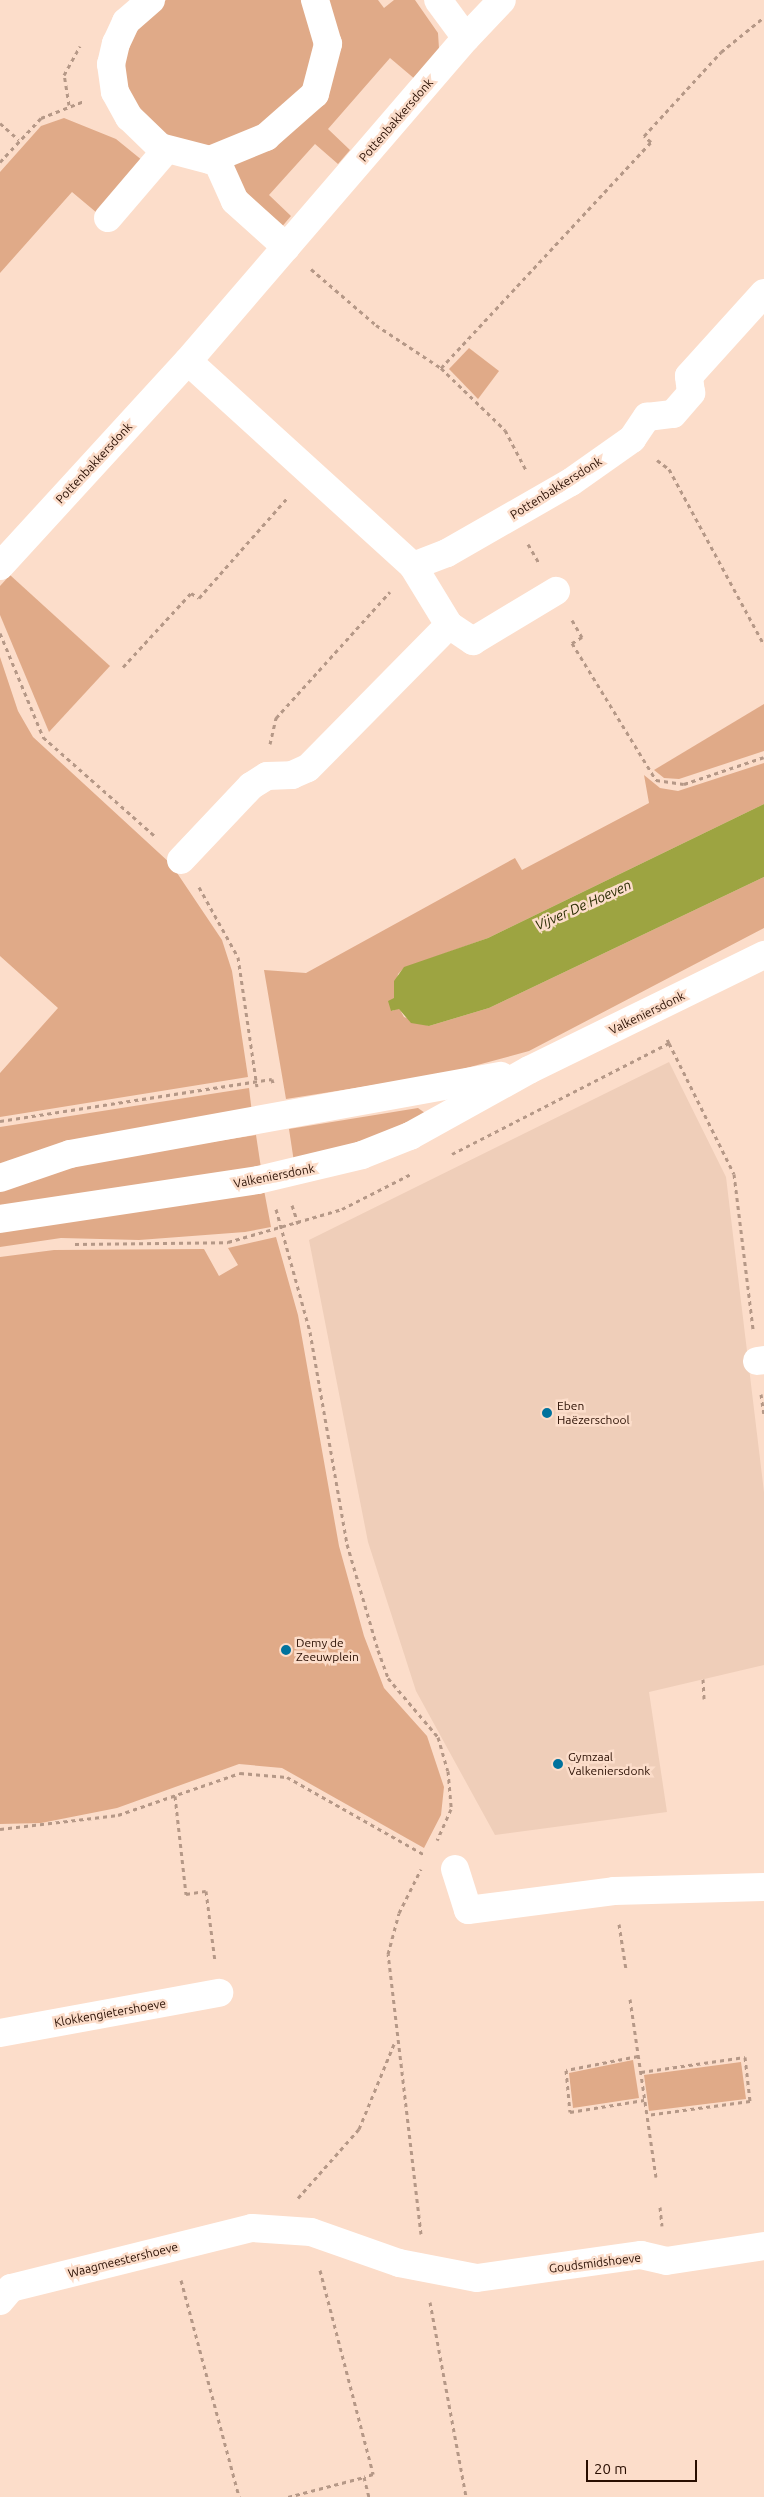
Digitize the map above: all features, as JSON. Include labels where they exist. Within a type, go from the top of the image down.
[{"type":"street","points":[[150,0],[126,22],[116,43],[111,64],[115,92],[137,126],[166,150],[216,159],[271,134],[315,94],[328,44],[315,0]]},
{"type":"street","points":[[438,0],[466,38]]},
{"type":"street","name":"Pottenbakkersdonk","points":[[0,566],[188,361],[466,38],[502,0]]},
{"type":"street","points":[[108,218],[166,150]]},
{"type":"street","points":[[216,159],[235,201],[286,247]]},
{"type":"street","name":"Pottenbakkersdonk","points":[[414,566],[447,553],[541,498],[632,439],[647,417],[673,414],[691,393],[689,376],[760,306]]},
{"type":"street","points":[[188,361],[414,566],[449,625],[473,641],[556,591]]},
{"type":"street","points":[[181,860],[251,786],[276,775],[308,768],[449,625]]},
{"type":"street","name":"Valkeniersdonk","points":[[0,1219],[270,1177],[337,1163],[390,1144],[529,1070],[764,955]]},
{"type":"street","name":"Valkeniersdonk","points":[[0,1178],[70,1154],[262,1122],[529,1070]]},
{"type":"street","points":[[455,1869],[468,1910],[614,1891],[764,1887]]},
{"type":"street","name":"Klokkengietershoeve","points":[[0,2033],[219,1993]]},
{"type":"street","name":"Waagmeestershoeve","points":[[0,2300],[10,2288],[252,2228],[310,2232]]},
{"type":"street","name":"Goudsmidshoeve","points":[[310,2232],[426,2270],[478,2278],[641,2255],[666,2261],[764,2246]]},
{"type":"path","points":[[441,368],[651,142],[644,136],[721,52],[764,17]]},
{"type":"path","points":[[0,162],[19,140],[47,114],[115,92]]},
{"type":"path","points":[[0,123],[19,140]]},
{"type":"path","points":[[286,247],[376,326],[441,368],[505,430],[541,498]]},
{"type":"path","points":[[632,439],[669,469],[764,645]]},
{"type":"path","points":[[123,667],[191,593],[199,598],[310,473]]},
{"type":"path","points":[[511,516],[582,637],[572,643],[656,780],[684,784],[764,757]]},
{"type":"path","points":[[276,775],[270,743],[276,718],[414,566]]},
{"type":"path","points":[[0,633],[43,737],[181,860],[238,957],[262,1122]]},
{"type":"path","points":[[669,1043],[734,1174],[761,1360]]},
{"type":"path","points":[[0,1121],[256,1082]]},
{"type":"path","points":[[270,1177],[281,1230],[310,1332],[347,1544],[378,1650],[388,1678],[438,1737],[452,1785],[451,1809],[390,1938],[388,1974],[395,2042],[443,2390],[466,2497]]},
{"type":"path","points":[[72,1244],[228,1242],[281,1230]]},
{"type":"path","points":[[703,1679],[704,1699]]},
{"type":"path","points":[[0,1829],[118,1816],[240,1773],[287,1777],[428,1856]]},
{"type":"path","points":[[175,1796],[186,1894],[206,1891],[219,1993]]},
{"type":"path","points":[[614,1891],[626,1969]]},
{"type":"path","points":[[630,1999],[656,2177]]},
{"type":"path","points":[[252,2228],[285,2210],[341,2152],[369,2110],[395,2042]]},
{"type":"path","points":[[638,2056],[566,2070],[570,2112],[644,2100]]},
{"type":"path","points":[[641,2072],[746,2057],[750,2101],[647,2115]]},
{"type":"path","points":[[288,2497],[373,2474],[310,2232]]},
{"type":"path","points":[[172,2248],[240,2497]]},
{"type":"path","points":[[364,2477],[369,2497]]},
{"type":"shaded area","points":[[166,0],[308,0],[318,25],[306,97],[225,148],[175,143],[137,112],[122,71],[130,36]]},
{"type":"shaded area","points":[[321,0],[378,0],[384,8],[394,0],[415,0],[438,33],[440,64],[416,80],[390,58],[328,129],[350,150],[338,164],[315,144],[269,195],[291,216],[280,229],[249,202],[227,163],[307,114]]},
{"type":"shaded area","points":[[64,118],[116,139],[148,165],[103,218],[72,192],[0,273],[0,172],[41,126]]},
{"type":"shaded area","points":[[469,348],[499,371],[478,399],[449,369]]},
{"type":"shaded area","points":[[10,575],[110,666],[49,732],[0,615],[0,586]]},
{"type":"shaded area","points":[[0,657],[18,711],[33,737],[171,864],[222,940],[232,971],[248,1077],[0,1117],[0,1073],[58,1008],[0,956]]},
{"type":"shaded area","points":[[764,704],[764,751],[679,779],[664,778],[654,770]]},
{"type":"shaded area","points":[[764,763],[764,804],[488,938],[404,968],[398,974],[392,1011],[399,1008],[404,1017],[429,1026],[489,1008],[764,877],[764,928],[529,1051],[444,1074],[286,1099],[264,970],[306,973],[515,858],[522,870],[649,803],[644,775],[660,788],[678,791]]},
{"type":"shaded area","name":"Eben Haëzerschool","points":[[669,1062],[726,1177],[764,1492],[764,1665],[649,1692],[667,1812],[495,1835],[416,1691],[368,1542],[309,1240]]},
{"type":"shaded area","points":[[249,1088],[252,1113],[0,1166],[0,1127]]},
{"type":"shaded area","points":[[418,1108],[425,1113],[396,1130],[294,1162],[289,1129]]},
{"type":"shaded area","points":[[256,1135],[261,1168],[0,1208],[0,1189],[96,1160]]},
{"type":"shaded area","points":[[264,1190],[271,1227],[245,1232],[139,1240],[61,1238],[0,1247],[0,1231]]},
{"type":"shaded area","points":[[276,1237],[298,1315],[339,1546],[364,1636],[384,1688],[427,1736],[444,1787],[441,1815],[424,1848],[282,1768],[239,1764],[117,1808],[41,1823],[0,1824],[0,1257],[54,1250],[204,1249],[219,1276],[238,1265],[228,1248]]},
{"type":"shaded area","points":[[633,2060],[639,2098],[573,2108],[569,2073]]},
{"type":"shaded area","points":[[741,2062],[746,2099],[649,2111],[644,2075]]},
{"type":"water","name":"Vijver De Hoeven","points":[[764,804],[764,877],[489,1008],[429,1026],[411,1023],[399,1009],[391,1011],[388,1001],[394,998],[394,981],[404,967],[488,938]]},
{"type":"place","name":"Eben Haëzerschool","points":[[547,1413]]},
{"type":"place","name":"Demy de Zeeuwplein","points":[[286,1650]]},
{"type":"place","name":"Gymzaal Valkeniersdonk","points":[[558,1764]]}]
